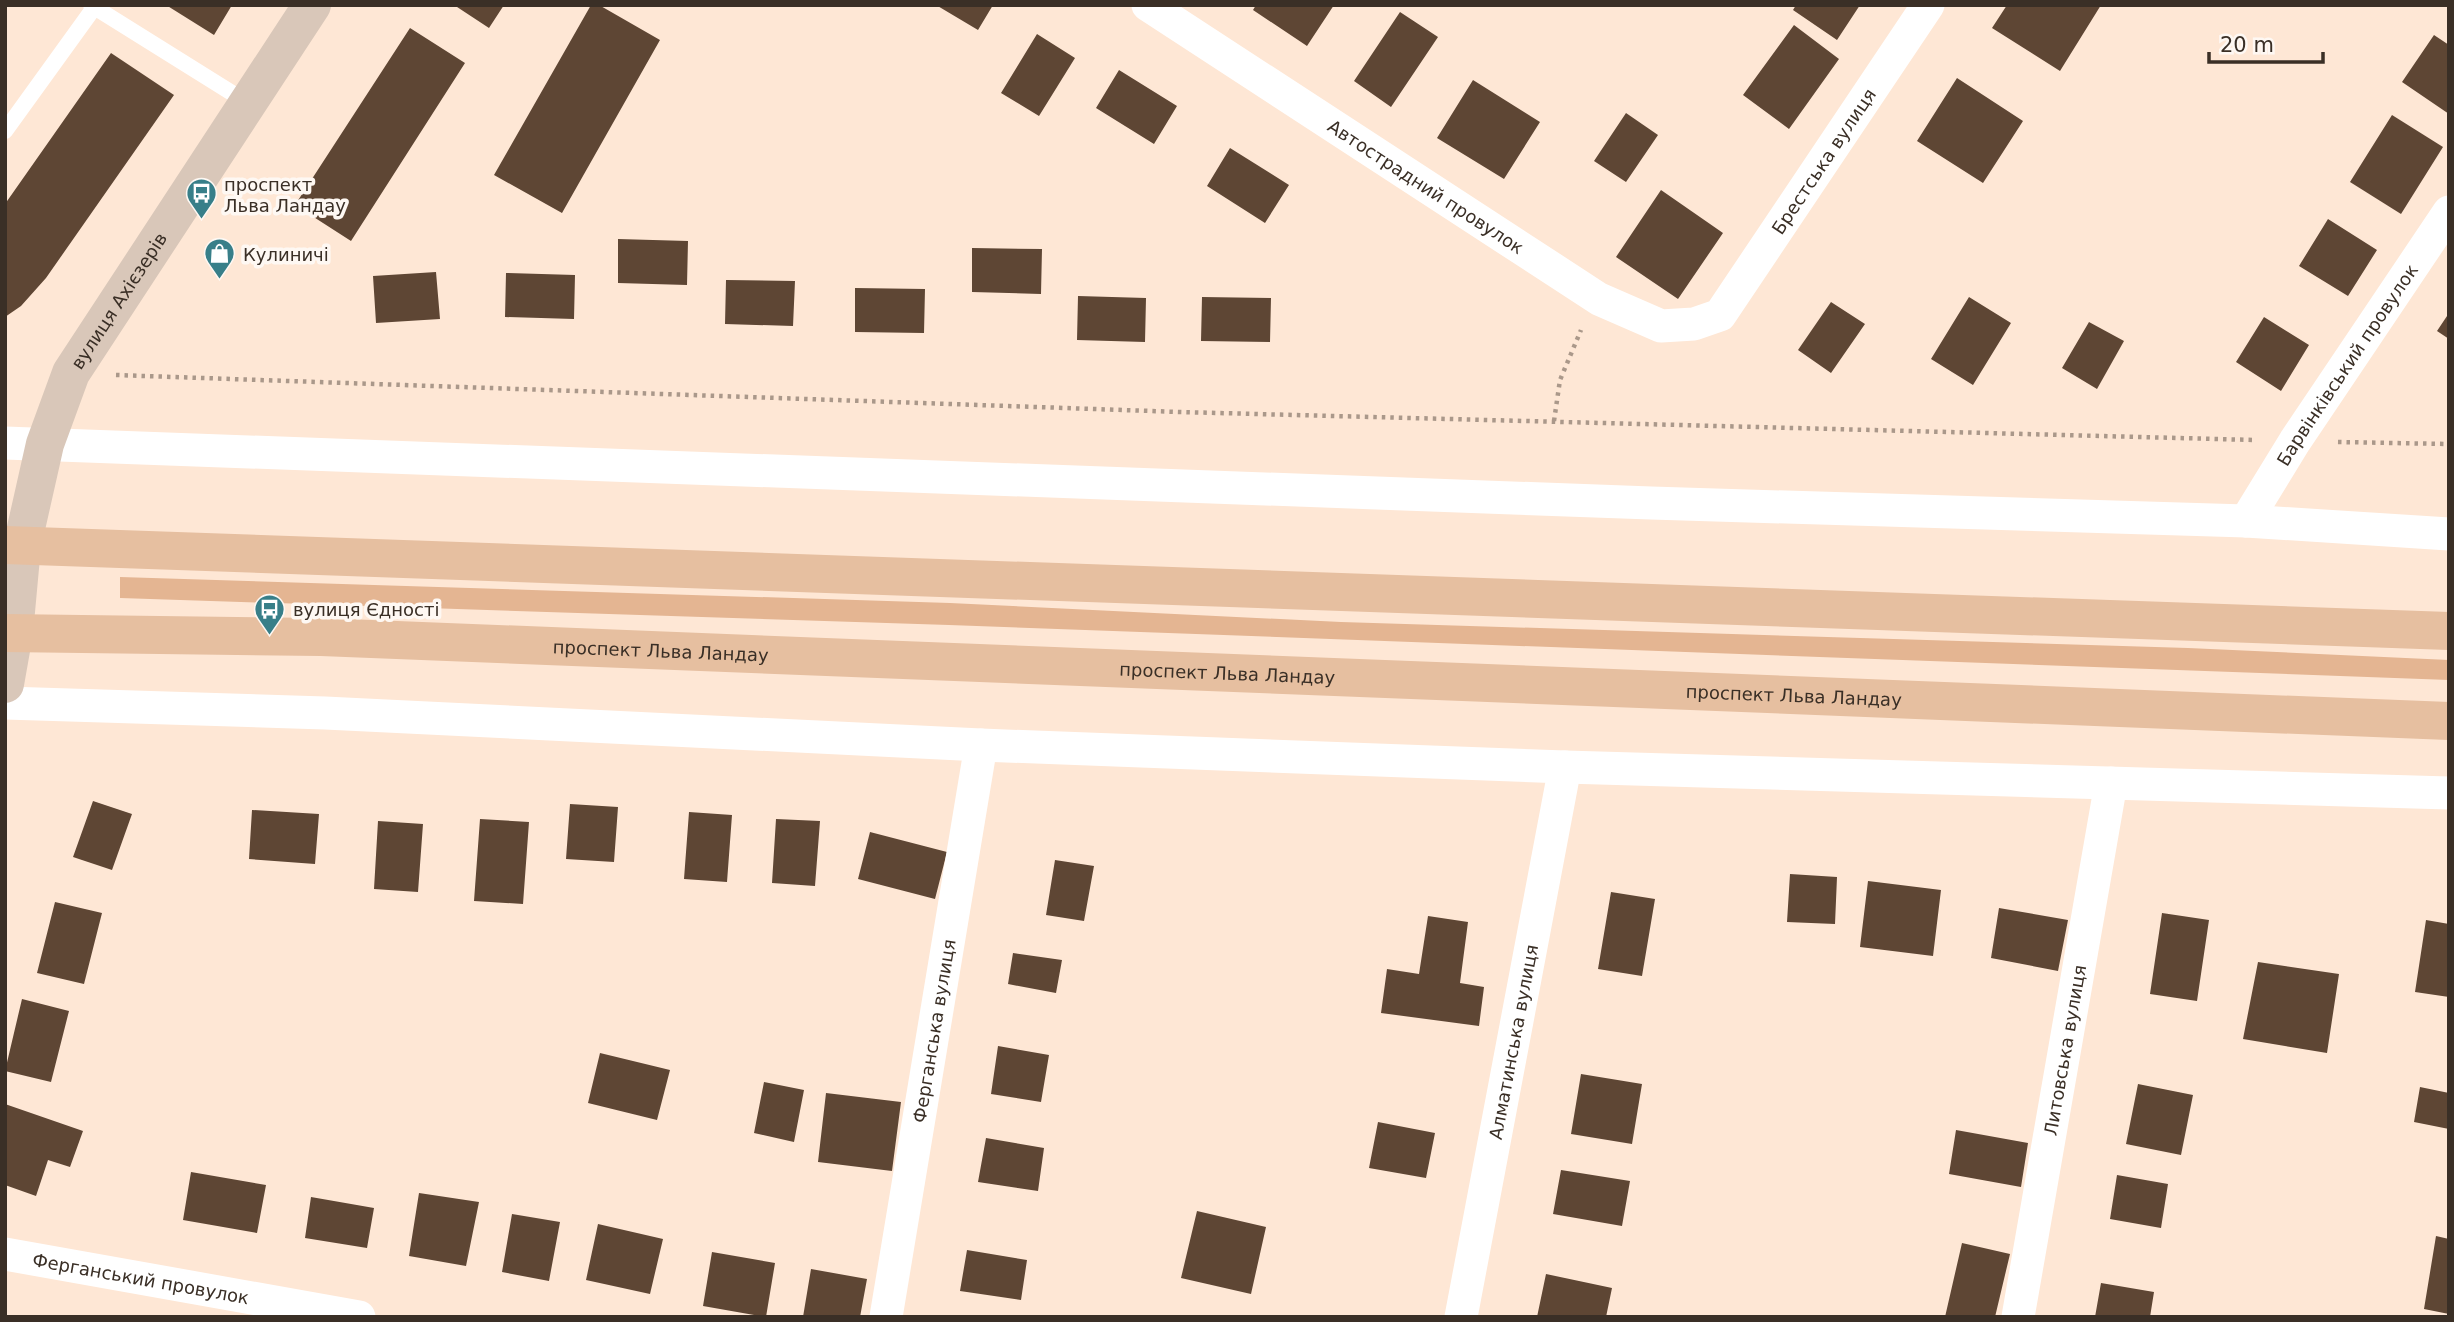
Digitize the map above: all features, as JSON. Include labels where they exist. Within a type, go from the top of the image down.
[{"type":"main road","name":"вулиця Ахієзерів","points":[[10,633],[14,545],[45,444],[71,373],[312,5]]},
{"type":"main road","points":[[14,545],[2449,631]]},
{"type":"main road","points":[[5,684],[10,633]]},
{"type":"main road","name":"проспект Льва Ландау","points":[[10,633],[321,637],[2449,721]]},
{"type":"street","name":"Автострадний провулок","points":[[1148,5],[1599,299],[1661,326],[1694,324],[1720,315]]},
{"type":"street","name":"Брестська вулиця","points":[[1720,315],[1928,5]]},
{"type":"street","name":"Барвінківський провулок","points":[[2246,521],[2295,441],[2449,212]]},
{"type":"street","points":[[5,443],[1651,503],[2246,521],[2449,534]]},
{"type":"street","points":[[5,703],[325,713],[981,745],[1566,767],[2449,793]]},
{"type":"street","name":"Ферганська вулиця","points":[[886,1317],[981,745]]},
{"type":"street","name":"Алматинська вулиця","points":[[1461,1317],[1566,767]]},
{"type":"street","name":"Литовська вулиця","points":[[2018,1317],[2111,783]]},
{"type":"street","name":"Ферганський провулок","points":[[5,1254],[359,1317]]},
{"type":"lane","points":[[5,131],[94,6],[248,103]]},
{"type":"path","points":[[1554,421],[1560,380],[1575,340],[1599,299]]},
{"type":"path","points":[[71,373],[1180,412],[2449,444]]},
{"type":"shaded area","points":[[120,577],[950,603],[1341,622],[2188,648],[2449,660],[2449,680],[949,625],[120,598]]},
{"type":"building","points":[[166,5],[232,5],[214,35]]},
{"type":"building","points":[[454,5],[504,5],[489,28]]},
{"type":"building","points":[[591,5],[599,5],[660,40],[562,213],[494,175]]},
{"type":"building","points":[[936,5],[993,5],[978,30]]},
{"type":"building","points":[[1256,5],[1334,5],[1307,46],[1253,10]]},
{"type":"building","points":[[1796,5],[1860,5],[1837,40],[1793,10]]},
{"type":"building","points":[[2007,5],[2101,5],[2060,71],[1992,28]]},
{"type":"building","points":[[1400,12],[1438,37],[1391,107],[1354,81]]},
{"type":"building","points":[[1794,25],[1839,59],[1789,129],[1743,95]]},
{"type":"building","points":[[410,28],[465,63],[351,241],[295,205]]},
{"type":"building","points":[[1037,34],[1075,58],[1039,116],[1001,93]]},
{"type":"building","points":[[2434,35],[2449,45],[2449,114],[2402,82]]},
{"type":"building","points":[[111,53],[174,95],[46,278],[21,306],[5,317],[5,204]]},
{"type":"building","points":[[1119,70],[1177,106],[1154,144],[1096,108]]},
{"type":"building","points":[[1957,78],[2023,121],[1983,183],[1917,141]]},
{"type":"building","points":[[1473,80],[1540,122],[1504,179],[1437,138]]},
{"type":"building","points":[[1626,113],[1658,135],[1626,182],[1594,161]]},
{"type":"building","points":[[2392,115],[2443,147],[2401,214],[2350,182]]},
{"type":"building","points":[[1230,148],[1289,185],[1265,223],[1207,186]]},
{"type":"building","points":[[1661,190],[1723,233],[1678,299],[1616,257]]},
{"type":"building","points":[[2328,219],[2377,250],[2348,296],[2299,266]]},
{"type":"building","points":[[618,239],[688,241],[687,285],[618,283]]},
{"type":"building","points":[[972,248],[1042,249],[1041,294],[972,292]]},
{"type":"building","points":[[436,272],[440,319],[376,323],[373,276]]},
{"type":"building","points":[[506,273],[575,275],[574,319],[505,317]]},
{"type":"building","points":[[726,280],[795,281],[793,326],[725,324]]},
{"type":"building","points":[[855,288],[925,289],[924,333],[855,332]]},
{"type":"building","points":[[1078,296],[1146,298],[1145,342],[1077,340]]},
{"type":"building","points":[[1202,297],[1271,298],[1270,342],[1201,341]]},
{"type":"building","points":[[1969,297],[2011,323],[1973,385],[1931,359]]},
{"type":"building","points":[[1831,302],[1865,324],[1831,373],[1798,350]]},
{"type":"building","points":[[2449,313],[2449,339],[2437,331]]},
{"type":"building","points":[[2264,317],[2309,345],[2281,391],[2236,362]]},
{"type":"building","points":[[2089,322],[2124,341],[2097,389],[2062,368]]},
{"type":"building","points":[[93,801],[132,814],[112,870],[73,857]]},
{"type":"building","points":[[570,804],[618,807],[614,862],[566,859]]},
{"type":"building","points":[[252,810],[319,814],[315,864],[249,859]]},
{"type":"building","points":[[689,812],[732,815],[727,882],[684,879]]},
{"type":"building","points":[[480,819],[529,822],[523,904],[474,901]]},
{"type":"building","points":[[776,819],[820,821],[815,886],[772,883]]},
{"type":"building","points":[[378,821],[423,824],[418,892],[374,889]]},
{"type":"building","points":[[870,832],[947,852],[935,899],[858,879]]},
{"type":"building","points":[[1055,860],[1094,866],[1084,921],[1046,915]]},
{"type":"building","points":[[1790,874],[1837,877],[1835,924],[1787,922]]},
{"type":"building","points":[[1868,881],[1941,890],[1933,956],[1860,947]]},
{"type":"building","points":[[1611,892],[1655,899],[1642,976],[1598,969]]},
{"type":"building","points":[[55,902],[102,913],[84,984],[37,973]]},
{"type":"building","points":[[1999,908],[2068,920],[2058,971],[1991,958]]},
{"type":"building","points":[[2162,913],[2209,920],[2197,1001],[2150,994]]},
{"type":"building","points":[[1428,916],[1468,922],[1460,983],[1484,987],[1479,1026],[1381,1013],[1387,969],[1419,974]]},
{"type":"building","points":[[2426,920],[2449,924],[2449,997],[2415,992]]},
{"type":"building","points":[[1013,953],[1062,960],[1056,993],[1008,984]]},
{"type":"building","points":[[2258,962],[2339,974],[2327,1053],[2243,1039]]},
{"type":"building","points":[[22,999],[69,1011],[51,1082],[5,1071]]},
{"type":"building","points":[[998,1046],[1049,1055],[1041,1102],[991,1094]]},
{"type":"building","points":[[600,1053],[670,1070],[657,1120],[588,1103]]},
{"type":"building","points":[[1581,1074],[1642,1084],[1632,1144],[1571,1134]]},
{"type":"building","points":[[764,1082],[804,1090],[794,1142],[754,1133]]},
{"type":"building","points":[[2138,1084],[2193,1095],[2181,1155],[2126,1144]]},
{"type":"building","points":[[2420,1087],[2449,1093],[2449,1129],[2414,1122]]},
{"type":"building","points":[[826,1093],[901,1102],[892,1171],[818,1162]]},
{"type":"building","points":[[5,1104],[83,1131],[70,1167],[48,1160],[36,1196],[5,1185]]},
{"type":"building","points":[[1378,1122],[1435,1133],[1426,1178],[1369,1168]]},
{"type":"building","points":[[1956,1130],[2028,1143],[2021,1187],[1949,1174]]},
{"type":"building","points":[[986,1138],[1044,1148],[1038,1191],[978,1182]]},
{"type":"building","points":[[1561,1170],[1630,1181],[1622,1226],[1553,1214]]},
{"type":"building","points":[[191,1172],[266,1185],[257,1233],[183,1220]]},
{"type":"building","points":[[2117,1175],[2168,1184],[2161,1228],[2110,1219]]},
{"type":"building","points":[[419,1193],[479,1202],[466,1266],[409,1256]]},
{"type":"building","points":[[311,1197],[374,1208],[367,1248],[305,1238]]},
{"type":"building","points":[[1197,1211],[1266,1227],[1251,1294],[1181,1278]]},
{"type":"building","points":[[512,1214],[560,1222],[549,1281],[502,1272]]},
{"type":"building","points":[[598,1224],[663,1239],[650,1294],[586,1280]]},
{"type":"building","points":[[2436,1236],[2449,1239],[2449,1314],[2424,1309]]},
{"type":"building","points":[[1962,1243],[2010,1254],[1995,1317],[1945,1317]]},
{"type":"building","points":[[967,1250],[1027,1260],[1021,1300],[960,1291]]},
{"type":"building","points":[[712,1252],[775,1263],[766,1317],[703,1306]]},
{"type":"building","points":[[811,1269],[867,1279],[860,1317],[803,1317]]},
{"type":"building","points":[[1546,1274],[1612,1288],[1606,1317],[1537,1317]]},
{"type":"building","points":[[2101,1283],[2154,1292],[2150,1317],[2095,1317]]},
{"type":"place","name":"проспект Льва Ландау","points":[[201,221]]},
{"type":"place","name":"Кулиничі","points":[[220,281]]},
{"type":"place","name":"вулиця Єдності","points":[[270,636]]}]
